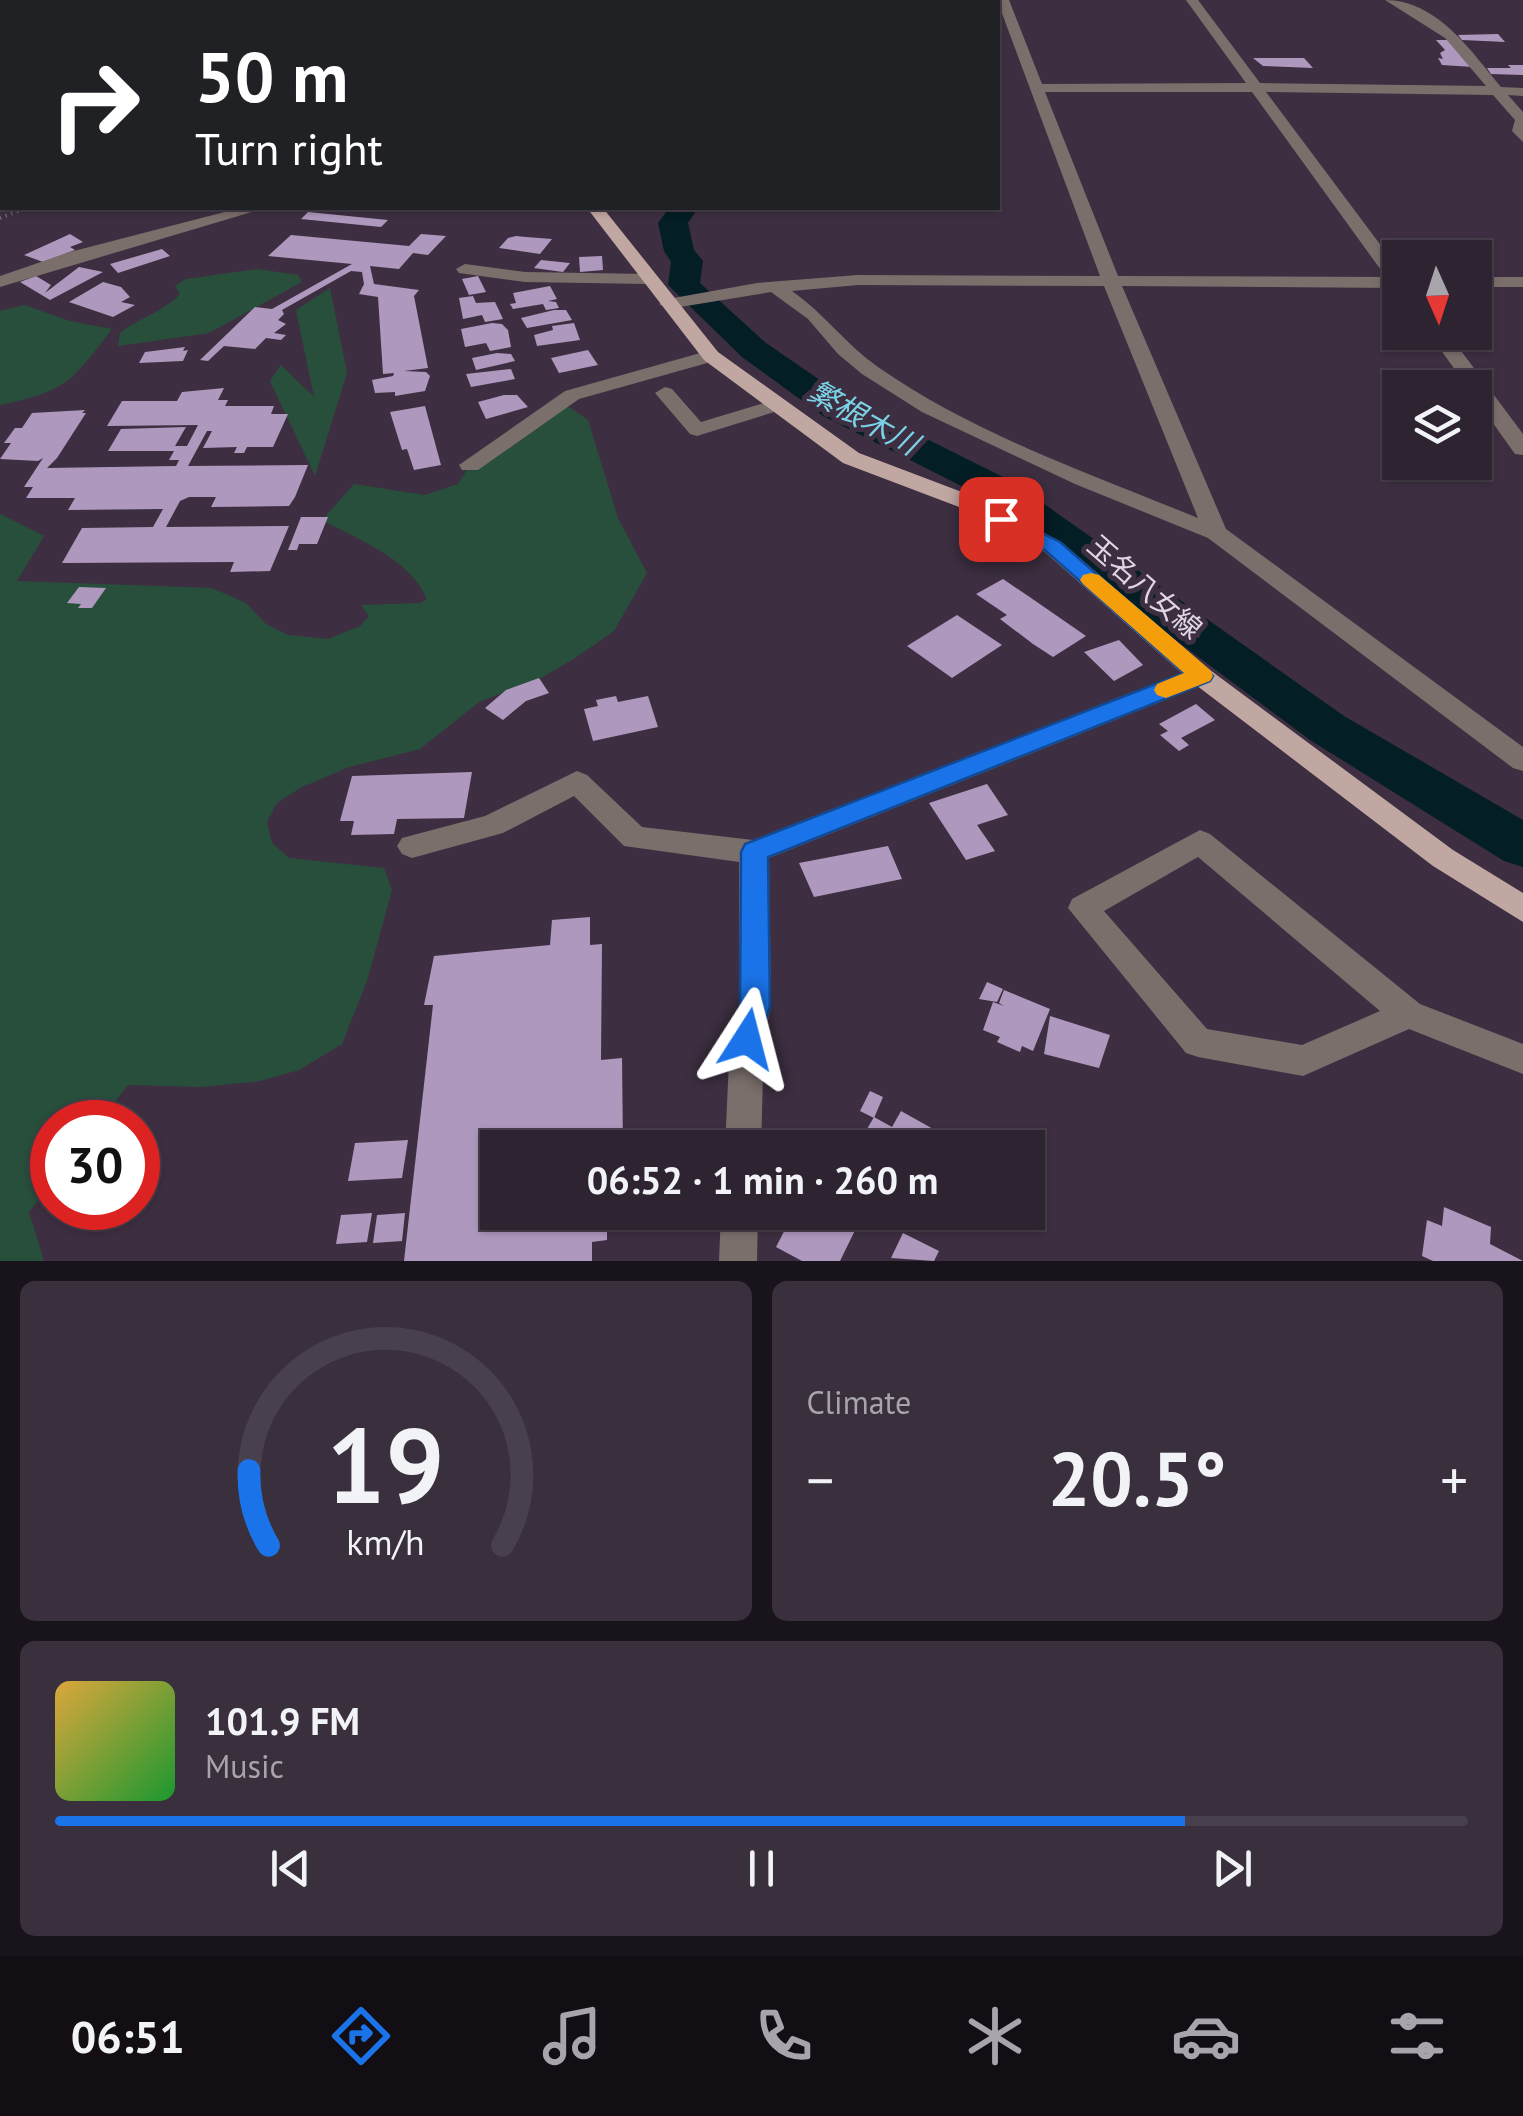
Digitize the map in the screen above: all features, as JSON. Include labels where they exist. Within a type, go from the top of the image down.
[{"type":"main road","name":"玉名八女線","points":[[596,210],[648,279],[677,302],[711,356],[851,458],[976,506],[1053,547],[1202,676],[1442,858],[1523,910]]},
{"type":"street","points":[[1003,0],[1111,282],[1216,533]]},
{"type":"street","points":[[1192,0],[1382,259]]},
{"type":"street","points":[[1398,0],[1441,24],[1475,59],[1493,89],[1522,119],[1518,132],[1523,138]]},
{"type":"street","points":[[1036,88],[1523,92]]},
{"type":"street","points":[[0,282],[76,256],[249,210]]},
{"type":"street","points":[[465,269],[525,277],[648,279]]},
{"type":"street","points":[[677,302],[765,287],[858,280],[1382,283]]},
{"type":"street","points":[[1492,282],[1523,282]]},
{"type":"street","points":[[765,287],[815,315],[869,370],[930,408],[1216,533],[1523,761]]},
{"type":"street","points":[[1450,350],[1523,449]]},
{"type":"street","points":[[470,465],[572,395],[711,356]]},
{"type":"street","points":[[665,394],[697,430],[778,404]]},
{"type":"street","points":[[412,846],[492,824],[577,782],[634,838],[754,852],[1202,676]]},
{"type":"street","points":[[1408,1014],[1303,1060],[1198,1042],[1083,908],[1200,842],[1408,1014],[1523,1059]]},
{"type":"street","points":[[744,1130],[747,1039],[755,1006],[754,852]]},
{"type":"street","points":[[738,1261],[739,1230]]},
{"type":"green space","points":[[257,269],[298,275],[302,282],[209,333],[118,346],[120,333],[173,300],[180,294],[175,286],[186,279]]},
{"type":"green space","points":[[330,288],[347,373],[315,476],[270,381],[281,365],[314,397],[296,310]]},
{"type":"green space","points":[[24,305],[70,321],[112,329],[66,382],[40,395],[0,405],[0,311]]},
{"type":"green space","points":[[563,403],[588,420],[618,518],[647,573],[614,631],[541,678],[479,702],[420,749],[349,767],[300,788],[277,803],[267,822],[272,843],[289,858],[384,868],[392,890],[367,981],[342,1044],[299,1070],[260,1081],[201,1087],[128,1085],[116,1100],[30,1100],[30,1230],[35,1230],[44,1261],[0,1261],[0,514],[44,536],[17,581],[212,588],[246,603],[266,624],[288,635],[328,639],[360,626],[369,616],[361,605],[420,603],[427,599],[396,561],[322,520],[354,484],[425,495],[458,484],[470,465]]},
{"type":"building","points":[[1498,34],[1505,42],[1462,40],[1458,35]]},
{"type":"building","points":[[1436,40],[1452,40],[1473,67],[1442,65],[1438,58],[1443,59],[1440,53],[1445,50]]},
{"type":"building","points":[[1253,58],[1304,58],[1313,68],[1263,66]]},
{"type":"building","points":[[1508,65],[1523,65],[1523,75],[1491,74],[1487,68],[1511,68]]},
{"type":"building","points":[[308,212],[388,220],[381,227],[301,219]]},
{"type":"building","points":[[70,234],[83,242],[70,247],[75,250],[43,262],[24,255]]},
{"type":"building","points":[[421,234],[446,236],[428,255],[413,253],[399,269],[370,266],[374,284],[419,290],[414,296],[428,368],[404,371],[426,372],[430,376],[425,391],[395,396],[395,392],[375,393],[372,380],[394,373],[383,374],[378,297],[359,294],[364,284],[362,272],[351,271],[282,310],[284,314],[278,320],[286,324],[274,333],[286,335],[281,340],[266,338],[255,349],[224,346],[208,361],[200,360],[255,307],[272,309],[352,264],[268,256],[291,235],[409,246]]},
{"type":"building","points":[[516,236],[552,239],[540,254],[499,248]]},
{"type":"building","points":[[162,249],[170,256],[118,273],[110,264]]},
{"type":"building","points":[[602,256],[603,270],[580,272],[579,257]]},
{"type":"building","points":[[541,260],[570,263],[563,272],[534,268]]},
{"type":"building","points":[[79,267],[103,272],[50,300],[20,282],[36,276],[51,285],[45,293]]},
{"type":"building","points":[[478,276],[486,292],[469,295],[462,279]]},
{"type":"building","points":[[103,282],[121,287],[130,297],[121,302],[135,305],[113,317],[69,302]]},
{"type":"building","points":[[550,286],[557,299],[548,301],[556,302],[559,308],[546,310],[543,304],[513,309],[510,304],[516,303],[513,293]]},
{"type":"building","points":[[473,296],[476,303],[495,302],[503,319],[485,322],[482,315],[463,319],[459,298]]},
{"type":"building","points":[[566,310],[572,320],[527,328],[521,318]]},
{"type":"building","points":[[574,323],[580,340],[537,346],[534,335],[553,330],[552,326]]},
{"type":"building","points":[[502,324],[508,330],[511,347],[490,351],[486,343],[465,347],[461,329]]},
{"type":"building","points":[[185,347],[183,351],[188,350],[183,361],[139,363],[145,352]]},
{"type":"building","points":[[588,350],[598,365],[559,373],[551,358]]},
{"type":"building","points":[[511,354],[515,361],[476,370],[472,358]]},
{"type":"building","points":[[511,369],[515,379],[471,387],[466,374]]},
{"type":"building","points":[[224,388],[218,400],[228,400],[225,406],[274,406],[271,414],[288,414],[273,447],[247,447],[244,453],[234,453],[237,447],[203,448],[212,431],[207,431],[188,466],[308,465],[295,497],[289,506],[211,507],[216,497],[189,497],[180,501],[166,527],[289,526],[270,571],[230,572],[234,562],[62,563],[82,528],[153,527],[163,509],[68,510],[75,498],[26,498],[33,487],[24,487],[43,458],[0,459],[11,443],[4,443],[15,428],[22,428],[32,413],[85,410],[47,468],[176,466],[179,460],[169,460],[174,451],[108,451],[121,429],[186,427],[175,446],[187,446],[198,425],[107,426],[122,401],[177,401],[182,392]]},
{"type":"building","points":[[517,395],[528,407],[486,419],[478,402]]},
{"type":"building","points":[[425,406],[441,465],[414,470],[407,449],[402,450],[390,412]]},
{"type":"building","points":[[301,517],[328,517],[317,544],[299,544],[297,550],[288,550]]},
{"type":"building","points":[[1003,579],[1086,636],[1053,657],[1033,644],[1000,619],[1007,615],[976,594]]},
{"type":"building","points":[[79,587],[106,588],[92,608],[78,608],[81,604],[67,603]]},
{"type":"building","points":[[957,615],[1002,645],[952,678],[907,646]]},
{"type":"building","points":[[1119,640],[1143,665],[1114,681],[1084,652]]},
{"type":"building","points":[[539,678],[549,693],[526,701],[503,720],[485,708],[506,690]]},
{"type":"building","points":[[616,696],[618,702],[648,696],[658,727],[593,741],[584,709],[598,706],[596,700]]},
{"type":"building","points":[[1196,704],[1215,720],[1181,738],[1189,745],[1179,751],[1160,735],[1168,731],[1159,724]]},
{"type":"building","points":[[472,772],[464,818],[397,819],[394,834],[351,835],[354,821],[340,821],[352,776]]},
{"type":"building","points":[[987,784],[1008,815],[977,825],[995,851],[966,860],[929,803]]},
{"type":"building","points":[[888,846],[902,879],[814,897],[799,863]]},
{"type":"building","points":[[590,917],[590,945],[602,944],[601,1060],[622,1058],[623,1130],[480,1130],[480,1230],[607,1230],[607,1240],[592,1242],[592,1261],[404,1261],[433,1005],[424,1005],[434,956],[550,945],[552,920]]},
{"type":"building","points":[[987,982],[1003,989],[997,1002],[979,999]]},
{"type":"building","points":[[1004,990],[1050,1009],[1033,1051],[1022,1046],[1020,1052],[997,1042],[1000,1037],[983,1030],[993,1002],[1004,1006],[999,1003]]},
{"type":"building","points":[[1050,1016],[1110,1035],[1099,1068],[1044,1054]]},
{"type":"building","points":[[870,1091],[883,1097],[874,1118],[860,1111]]},
{"type":"building","points":[[901,1111],[935,1130],[866,1130],[874,1117],[892,1127]]},
{"type":"building","points":[[408,1140],[402,1178],[348,1181],[355,1143]]},
{"type":"building","points":[[1444,1207],[1491,1227],[1490,1244],[1523,1261],[1433,1261],[1422,1256],[1427,1220],[1442,1226]]},
{"type":"building","points":[[372,1213],[367,1242],[336,1244],[341,1215]]},
{"type":"building","points":[[405,1213],[402,1241],[373,1243],[377,1215]]},
{"type":"building","points":[[785,1230],[855,1230],[840,1261],[802,1261],[776,1247]]},
{"type":"building","points":[[903,1233],[939,1251],[934,1261],[891,1258]]},
{"type":"waterway","name":"繁根木川","points":[[683,210],[673,223],[679,251],[687,261],[684,285],[754,350],[836,408],[999,490],[1327,728],[1523,846]]},
{"type":"slow traffic","points":[[1091,580],[1202,676],[1166,690]]},
{"type":"route","points":[[747,1039],[755,1006],[754,852],[1202,676],[1053,547],[1001,519]]}]
